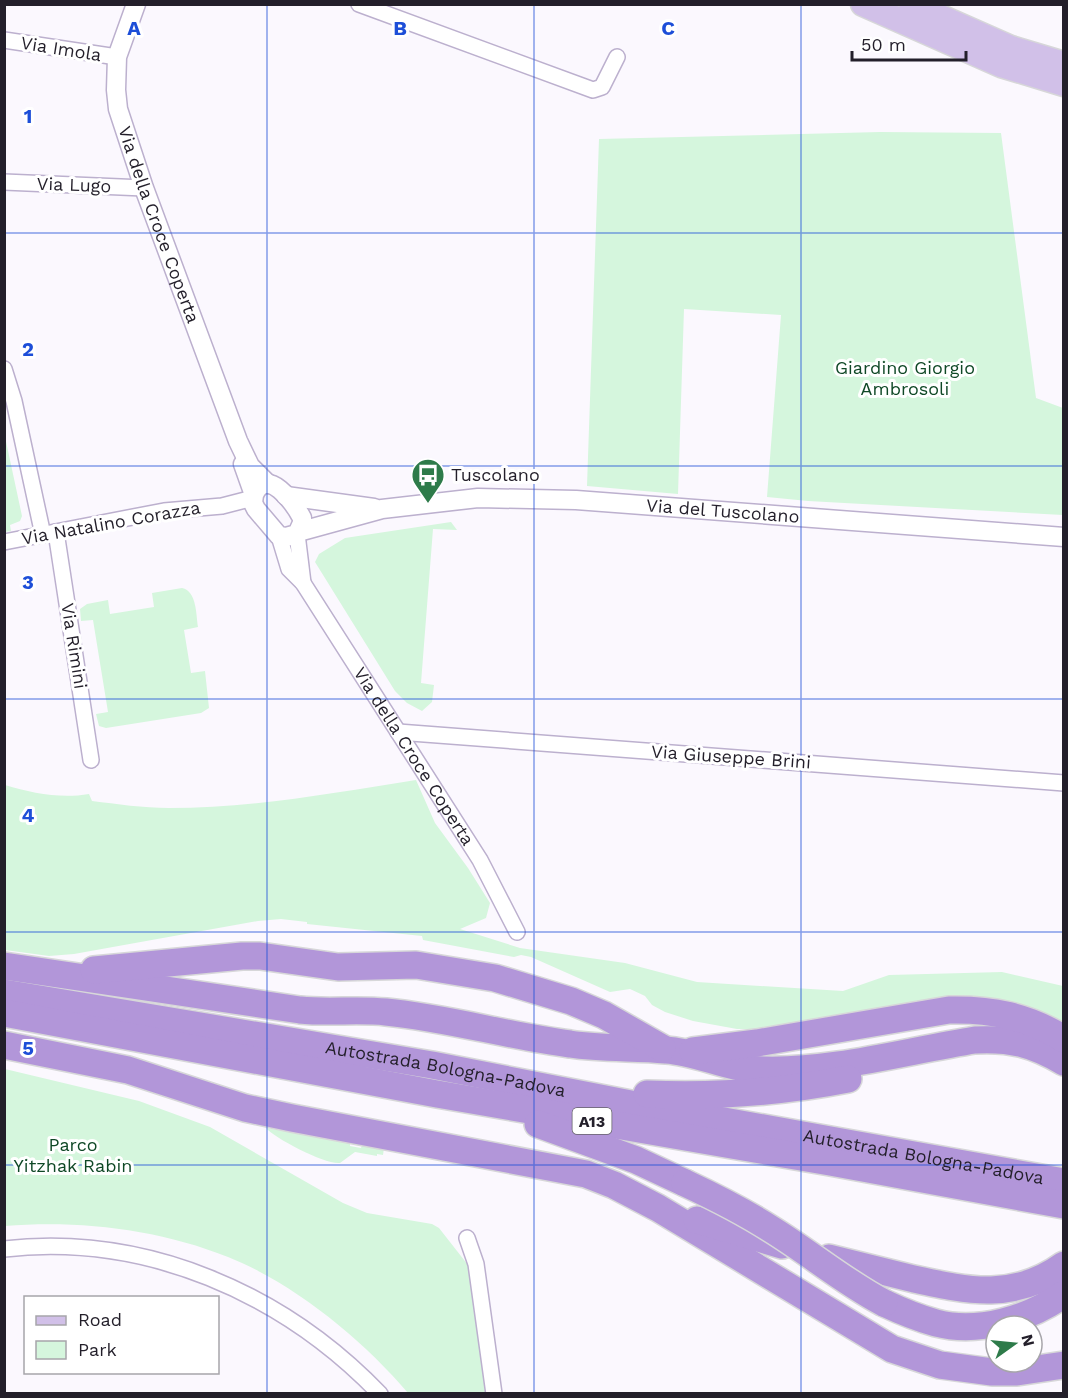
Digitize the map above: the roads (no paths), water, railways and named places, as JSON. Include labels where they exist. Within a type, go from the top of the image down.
[{"type":"highway","points":[[42,972],[90,970],[242,956],[260,956],[338,967],[416,965],[495,978],[571,1001],[672,1051],[747,1069],[783,1070],[830,1066],[975,1040],[999,1039],[1017,1041],[1035,1047],[1064,1062]]},
{"type":"highway","points":[[4,966],[300,1010],[327,1013],[371,1011],[415,1016],[568,1044],[620,1049],[672,1051],[740,1045],[949,1010],[979,1009],[1007,1014],[1052,1031],[1064,1039]]},
{"type":"highway","name":"Autostrada Bologna-Padova","points":[[4,993],[432,1065],[646,1107],[1064,1182]]},
{"type":"highway","points":[[4,1013],[121,1036]]},
{"type":"highway","points":[[4,1023],[121,1036]]},
{"type":"highway","name":"Autostrada Bologna-Padova","points":[[121,1036],[1064,1205]]},
{"type":"highway","points":[[4,1045],[128,1070],[245,1108],[586,1174],[614,1185],[658,1208],[892,1349],[940,1365],[982,1371],[1017,1372],[1064,1365]]},
{"type":"highway","points":[[432,1065],[610,1090],[683,1095],[732,1094],[804,1088],[991,1055],[1036,1065],[1064,1082]]},
{"type":"highway","points":[[436,1094],[574,1137],[636,1160],[726,1202],[773,1230],[852,1285],[884,1304],[939,1324],[971,1326],[990,1324],[1029,1313],[1064,1294]]},
{"type":"highway","points":[[658,1208],[782,1245]]},
{"type":"highway","points":[[829,1258],[979,1292],[1010,1289],[1030,1284],[1064,1265]]},
{"type":"main road","points":[[863,4],[973,54],[1017,71],[1064,84]]},
{"type":"main road","points":[[911,4],[1011,48],[1064,64]]},
{"type":"street","name":"Via della Croce Coperta","points":[[136,4],[117,57],[118,109],[144,188],[238,441],[243,464],[258,498],[291,534]]},
{"type":"street","points":[[359,4],[593,90],[602,87],[617,57]]},
{"type":"street","name":"Via Imola","points":[[4,40],[117,57]]},
{"type":"street","name":"Via Lugo","points":[[4,182],[144,188]]},
{"type":"street","name":"Via Rimini","points":[[4,369],[49,534],[92,760]]},
{"type":"street","name":"Via della Croce Coperta","points":[[258,498],[278,487],[302,518],[302,523],[291,534],[289,568],[303,583],[480,860],[518,932]]},
{"type":"street","name":"Via del Tuscolano","points":[[286,496],[382,509]]},
{"type":"street","name":"Via Natalino Corazza","points":[[4,542],[164,511],[222,506],[258,498]]},
{"type":"street","name":"Via del Tuscolano","points":[[291,534],[382,509],[478,498],[576,500],[1064,537]]},
{"type":"street","name":"Via Giuseppe Brini","points":[[398,732],[1064,783]]},
{"type":"street","points":[[467,1238],[476,1264],[494,1394]]},
{"type":"street","points":[[4,1249],[35,1247],[100,1250],[162,1262],[225,1283],[304,1327],[338,1353],[380,1394]]},
{"type":"place","name":"Tuscolano","points":[[428,504]]},
{"type":"park label","name":"Giardino Giorgio Ambrosoli","points":[[905,378]]},
{"type":"park label","name":"Parco Yitzhak Rabin","points":[[73,1155]]}]
